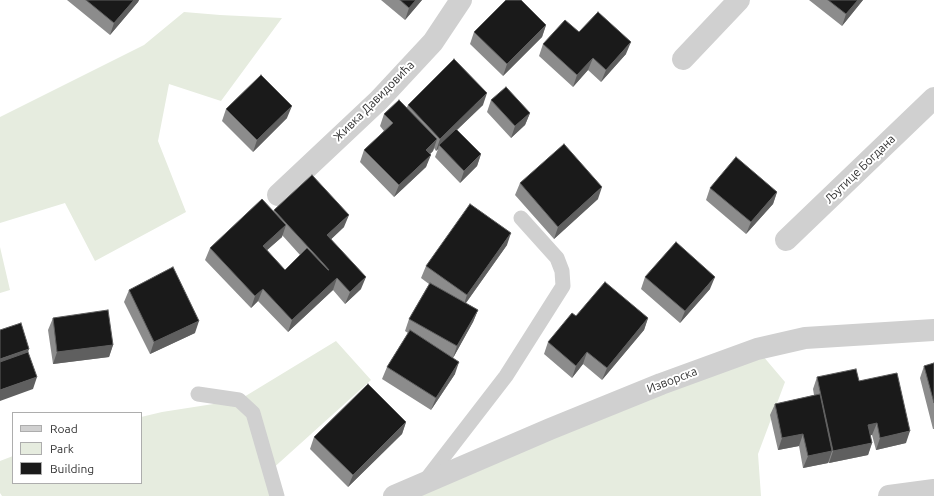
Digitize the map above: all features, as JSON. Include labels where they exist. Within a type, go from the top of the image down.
[{"type":"street","name":"Живка Давидовића","points":[[278,195],[379,100],[433,42],[461,0]]},
{"type":"street","points":[[683,59],[739,0]]},
{"type":"street","name":"Љутице Богдана","points":[[786,240],[934,98]]},
{"type":"street","name":"Изворска","points":[[394,496],[550,429],[661,384],[757,349],[805,338],[934,330]]},
{"type":"street","points":[[889,496],[934,490]]},
{"type":"lane","name":"Изворска","points":[[423,484],[506,376],[563,286],[562,271],[557,258],[521,218]]},
{"type":"lane","points":[[198,394],[238,400],[253,413],[277,496]]},
{"type":"green space","points":[[184,12],[282,18],[221,101],[169,84],[158,141],[186,212],[95,261],[65,203],[0,223],[0,117],[144,45]]},
{"type":"green space","points":[[0,247],[10,290],[0,293]]},
{"type":"green space","points":[[336,341],[371,380],[270,471],[277,496],[2,496],[0,493],[0,461],[12,456],[12,484],[142,484],[142,417],[162,412],[239,400]]},
{"type":"green space","points":[[757,349],[785,382],[758,454],[761,496],[394,496]]},
{"type":"building","points":[[86,0],[134,0],[114,23]]},
{"type":"building","points":[[400,0],[416,0],[409,8]]},
{"type":"building","points":[[506,0],[521,0],[546,25],[507,64],[474,32]]},
{"type":"building","points":[[828,0],[858,0],[846,14]]},
{"type":"building","points":[[598,12],[631,42],[606,70],[593,58],[577,75],[543,44],[565,20],[579,32]]},
{"type":"building","points":[[454,59],[487,93],[440,139],[408,105]]},
{"type":"building","points":[[261,75],[292,106],[257,140],[226,109]]},
{"type":"building","points":[[506,87],[530,113],[515,126],[491,100]]},
{"type":"building","points":[[399,100],[437,139],[426,150],[431,155],[399,185],[364,150],[393,123],[384,114]]},
{"type":"building","points":[[456,129],[481,154],[464,171],[439,145]]},
{"type":"building","points":[[564,144],[602,187],[558,227],[520,183]]},
{"type":"building","points":[[736,157],[777,192],[751,222],[710,188]]},
{"type":"building","points":[[312,175],[349,215],[327,235],[366,277],[350,292],[337,278],[292,320],[263,289],[255,296],[210,248],[262,199],[286,225],[263,246],[285,270],[307,248],[329,270],[274,210]]},
{"type":"building","points":[[470,204],[511,233],[467,295],[426,266]]},
{"type":"building","points":[[676,242],[715,277],[685,311],[645,277]]},
{"type":"building","points":[[173,267],[199,321],[154,342],[129,290]]},
{"type":"building","points":[[605,282],[648,318],[607,368],[587,352],[576,366],[548,342],[572,313],[576,316]]},
{"type":"building","points":[[430,283],[478,310],[457,346],[409,319]]},
{"type":"building","points":[[108,310],[113,345],[57,352],[53,318]]},
{"type":"building","points":[[21,323],[29,349],[0,359],[0,330]]},
{"type":"building","points":[[410,330],[459,362],[436,398],[387,367]]},
{"type":"building","points":[[28,352],[37,377],[0,390],[0,362]]},
{"type":"building","points":[[934,363],[934,403],[924,366]]},
{"type":"building","points":[[856,369],[859,381],[897,373],[910,431],[880,438],[877,423],[868,425],[872,443],[833,451],[817,377]]},
{"type":"building","points":[[368,384],[406,422],[353,475],[314,437]]},
{"type":"building","points":[[820,394],[832,451],[808,456],[803,434],[782,438],[775,404]]}]
